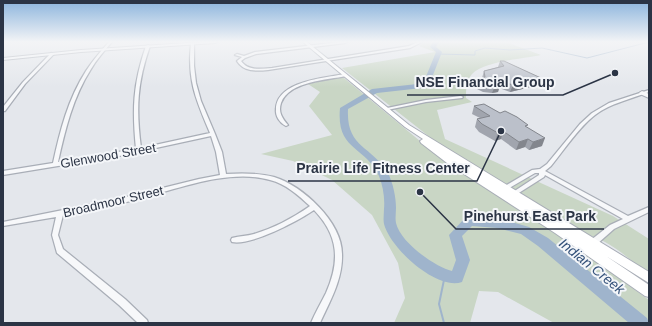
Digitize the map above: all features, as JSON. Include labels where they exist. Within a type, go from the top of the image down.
[{"type":"main road","points":[[323,57],[433,148],[507,193],[594,242],[649,278]]},
{"type":"main road","points":[[507,193],[649,292]]},
{"type":"street","points":[[3,60],[26,57]]},
{"type":"street","points":[[3,110],[24,83],[49,57]]},
{"type":"street","points":[[55,165],[64,124],[74,95],[88,69],[97,57]]},
{"type":"street","points":[[139,150],[135,92],[140,67],[144,57]]},
{"type":"street","points":[[191,57],[191,67],[195,89],[219,150],[223,176]]},
{"type":"street","points":[[244,57],[239,61],[243,66],[262,70],[350,57]]},
{"type":"street","points":[[286,125],[280,119],[278,114],[279,102],[283,93],[299,85],[345,75]]},
{"type":"street","points":[[541,171],[553,161],[582,125],[594,114],[611,104],[649,91]]},
{"type":"street","points":[[642,93],[649,96]]},
{"type":"street","points":[[386,109],[461,96]]},
{"type":"street","name":"Glenwood Street","points":[[3,173],[139,150],[213,134]]},
{"type":"street","points":[[507,193],[534,171],[541,171],[628,219]]},
{"type":"street","points":[[507,193],[542,176],[541,171]]},
{"type":"street","name":"Broadmoor Street","points":[[3,224],[60,214],[223,176],[254,176],[274,179],[296,190],[328,222],[335,234],[340,258],[336,277],[315,323]]},
{"type":"street","points":[[235,240],[244,240],[260,235],[314,207]]},
{"type":"street","points":[[594,242],[612,227],[649,209]]},
{"type":"street","points":[[60,214],[55,235],[56,244],[60,251],[122,302],[144,323]]},
{"type":"green space","points":[[405,57],[527,57],[495,63],[472,74],[467,83],[466,98],[472,102],[437,110],[445,139],[613,216],[649,239],[649,274],[602,240],[585,234],[436,142],[342,68]]},
{"type":"green space","points":[[341,77],[432,151],[558,234],[649,300],[649,323],[554,323],[498,292],[479,291],[470,323],[394,323],[405,298],[398,263],[372,215],[332,180],[293,161],[261,154],[332,135],[309,106],[320,92],[308,84]]},
{"type":"building","points":[[500,61],[504,61],[541,78],[513,85],[500,81],[500,85],[495,86],[485,85],[479,82],[480,79],[485,77],[484,71],[504,66]]},
{"type":"building","points":[[484,104],[500,113],[505,111],[517,117],[528,125],[525,126],[545,138],[533,142],[528,139],[519,142],[503,131],[498,133],[482,124],[477,119],[490,116],[474,106]]},
{"type":"waterway","name":"Indian Creek","points":[[437,57],[428,80],[419,86],[375,91],[344,108],[343,121],[349,138],[376,163],[385,179],[390,202],[390,224],[397,237],[416,258],[430,269],[441,274],[457,278],[463,260],[455,235],[469,221],[497,223],[525,230],[543,242],[641,323]]},
{"type":"waterway","points":[[583,57],[590,57]]},
{"type":"waterway","points":[[444,323],[439,304],[445,275]]},
{"type":"place","name":"NSE Financial Group","points":[[615,73]]},
{"type":"place","name":"Prairie Life Fitness Center","points":[[501,131]]},
{"type":"place","name":"Pinehurst East Park","points":[[420,192]]}]
